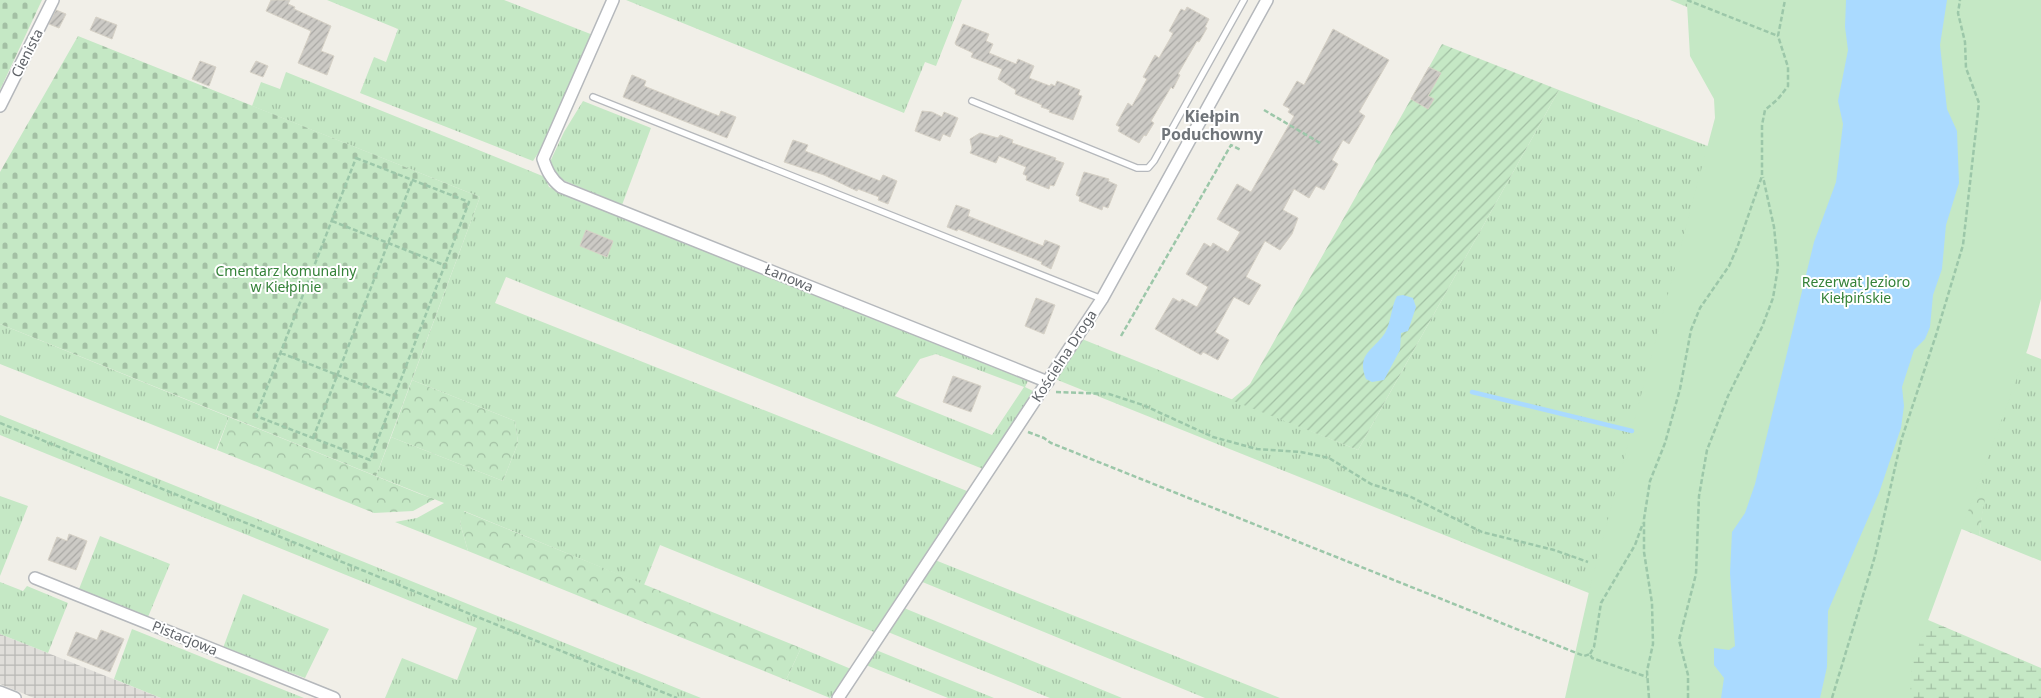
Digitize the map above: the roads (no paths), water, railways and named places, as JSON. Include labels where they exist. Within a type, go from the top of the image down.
[{"type":"street","name":"Cienista","points":[[0,106],[53,0]]},
{"type":"street","name":"Łanowa","points":[[613,0],[543,159],[547,172],[561,187],[1045,386]]},
{"type":"street","name":"Kościelna Droga","points":[[838,698],[1102,299],[1267,0]]},
{"type":"street","name":"Pistacjowa","points":[[35,578],[334,698]]},
{"type":"street","points":[[0,692],[15,698]]},
{"type":"lane","points":[[972,102],[1137,168],[1148,168],[1154,162],[1244,0]]},
{"type":"lane","points":[[593,97],[1102,299]]},
{"type":"water","points":[[1846,0],[1947,0],[1940,45],[1947,109],[1957,131],[1959,183],[1946,225],[1942,269],[1933,295],[1930,327],[1925,339],[1914,350],[1902,387],[1904,406],[1901,428],[1879,493],[1828,611],[1827,667],[1820,698],[1721,698],[1724,678],[1714,665],[1714,648],[1729,650],[1735,646],[1730,573],[1732,532],[1745,513],[1755,484],[1814,242],[1836,182],[1843,124],[1838,101],[1848,50],[1845,27]]},
{"type":"water","points":[[1403,295],[1413,298],[1416,307],[1408,331],[1401,333],[1400,350],[1384,380],[1372,382],[1366,379],[1363,371],[1364,358],[1385,333],[1397,296]]},
{"type":"waterway","points":[[1472,392],[1632,431]]},
{"type":"district","name":"Kiełpin Poduchowny","points":[[1212,125]]},
{"type":"park label","name":"Cmentarz komunalny w Kiełpinie","points":[[286,280]]},
{"type":"park label","name":"Rezerwat Jezioro Kiełpińskie","points":[[1856,290]]}]
